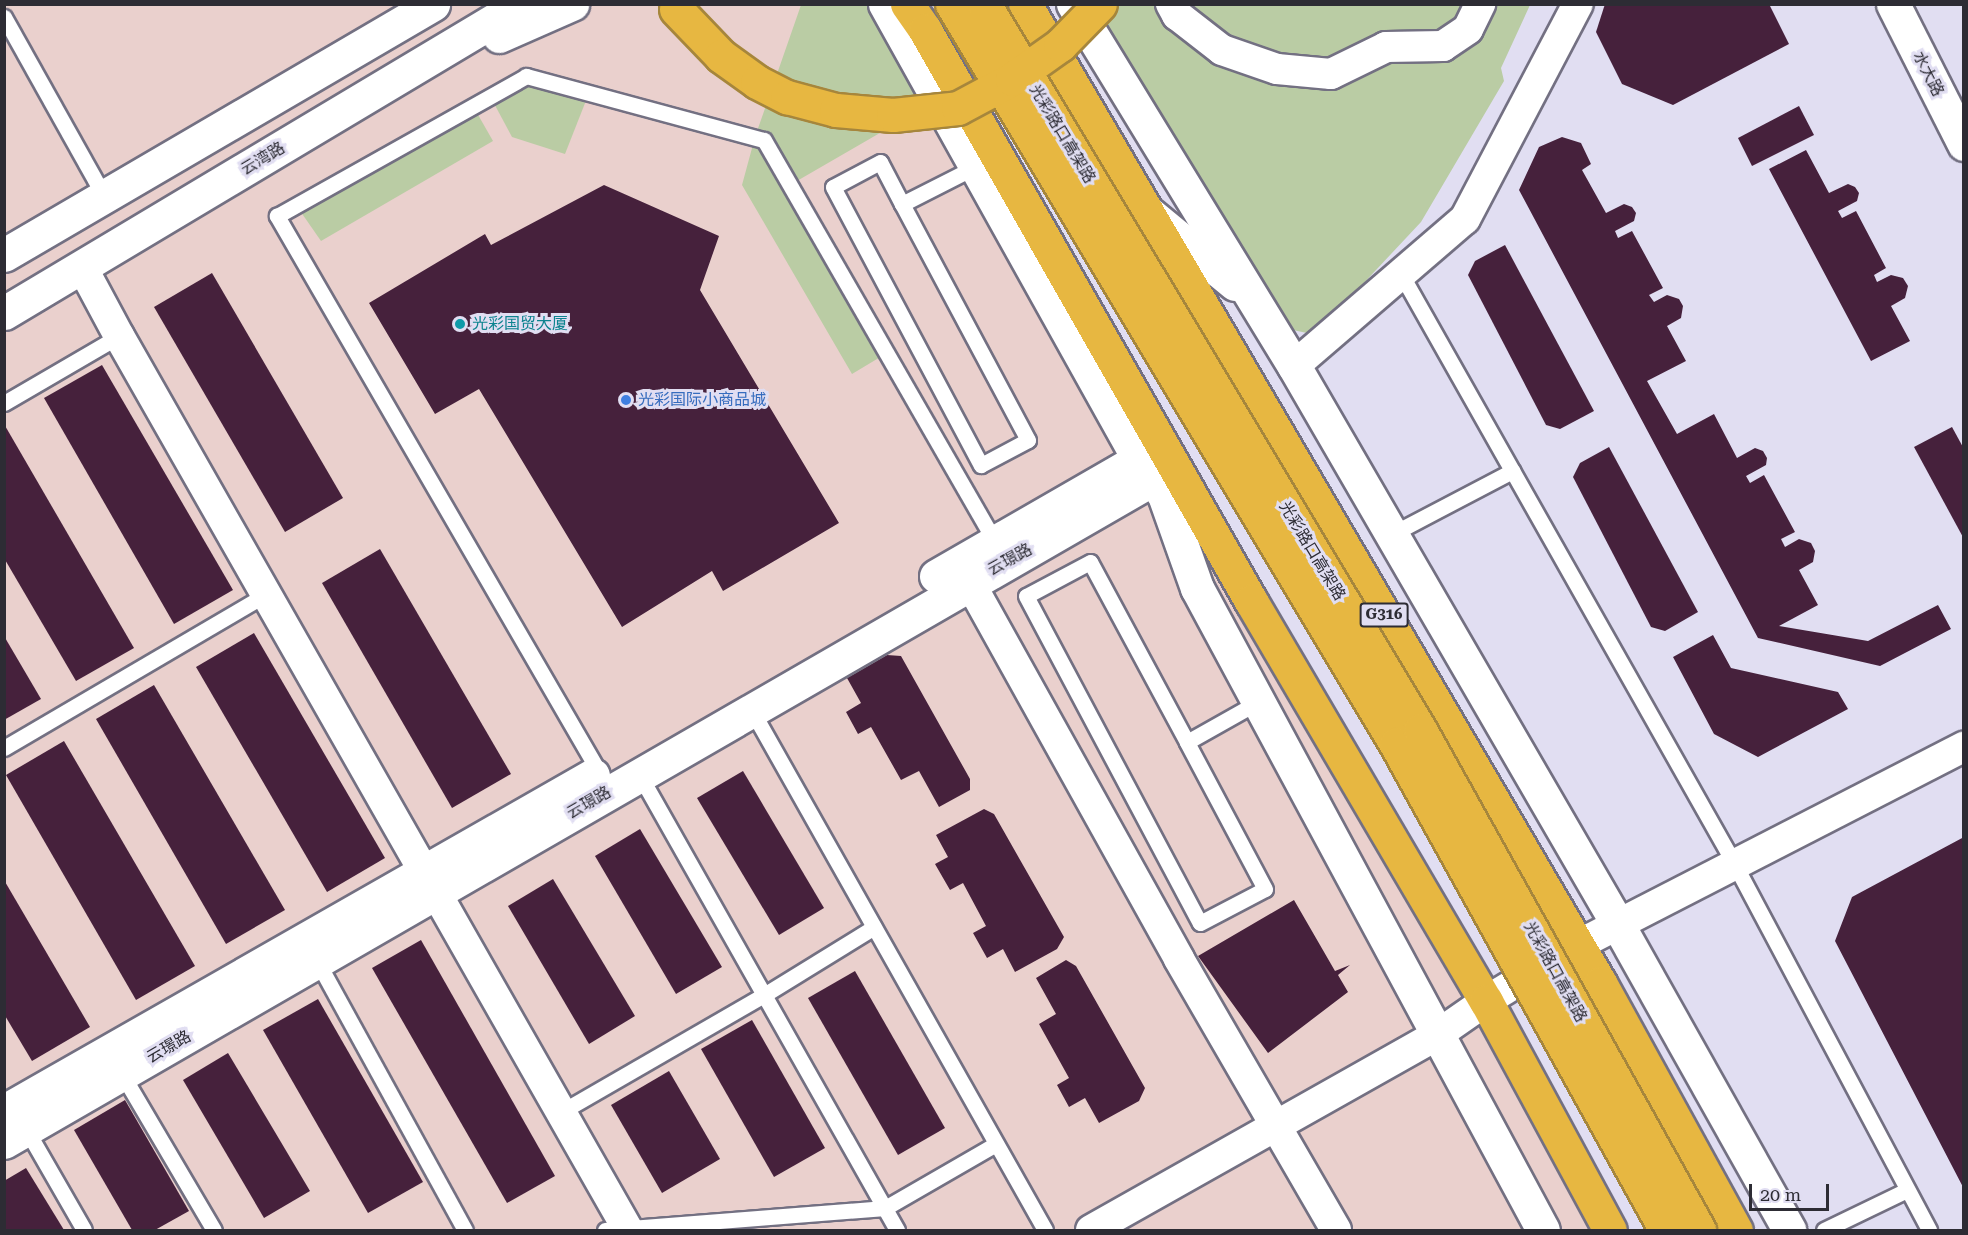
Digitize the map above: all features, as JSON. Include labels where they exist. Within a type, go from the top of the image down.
[{"type":"highway","points":[[674,4],[721,56],[758,82],[777,92],[836,110],[893,115],[958,108],[1012,79],[1060,45],[1100,4]]},
{"type":"highway","points":[[907,4],[925,30],[1158,469],[1251,601],[1486,1001],[1610,1230]]},
{"type":"highway","name":"光彩路口高架路","points":[[952,4],[1396,744],[1666,1230]]},
{"type":"highway","name":"光彩路口高架路","points":[[984,4],[1420,730],[1699,1230]]},
{"type":"highway","name":"G316","points":[[1029,9],[1578,945],[1736,1230]]},
{"type":"street","name":"云湾路","points":[[4,313],[521,4]]},
{"type":"street","points":[[390,83],[572,4]]},
{"type":"street","points":[[885,4],[975,167],[1158,469],[1197,588],[1543,1230]]},
{"type":"street","points":[[1073,4],[1294,366],[1617,923],[1789,1230]]},
{"type":"street","points":[[1172,4],[1177,15],[1222,50],[1277,69],[1331,74],[1386,47],[1443,46],[1468,29],[1480,4]]},
{"type":"street","points":[[1294,366],[1465,219],[1578,4]]},
{"type":"street","name":"水大路","points":[[1893,4],[1964,144]]},
{"type":"street","points":[[4,255],[368,43],[418,5]]},
{"type":"street","points":[[1146,210],[1255,301]]},
{"type":"street","points":[[82,267],[119,336],[561,1112],[620,1230]]},
{"type":"street","name":"云璟路","points":[[12,1128],[430,881],[599,772],[994,542],[1158,469]]},
{"type":"street","name":"云璟路","points":[[12,1128],[122,1074],[317,961],[430,881],[639,774],[970,583],[1158,469]]},
{"type":"street","points":[[970,583],[1179,959],[1336,1230]]},
{"type":"street","points":[[1091,1230],[1437,1035],[1486,1001],[1617,923],[1964,747]]},
{"type":"lane","points":[[4,17],[104,196]]},
{"type":"lane","points":[[599,772],[277,216],[526,76],[764,140],[994,542]]},
{"type":"lane","points":[[880,162],[902,204],[1028,440],[981,465],[833,187],[880,162]]},
{"type":"lane","points":[[902,204],[975,167]]},
{"type":"lane","points":[[1401,274],[1734,864],[1929,1230]]},
{"type":"lane","points":[[4,403],[119,336]]},
{"type":"lane","points":[[1392,534],[1512,471]]},
{"type":"lane","points":[[1090,562],[1187,742],[1265,888],[1200,923],[1026,596],[1090,562]]},
{"type":"lane","points":[[4,748],[266,594]]},
{"type":"lane","points":[[1187,742],[1258,702]]},
{"type":"lane","points":[[751,709],[1045,1230]]},
{"type":"lane","points":[[639,774],[897,1230]]},
{"type":"lane","points":[[561,1112],[764,995],[874,927]]},
{"type":"lane","points":[[317,961],[465,1230]]},
{"type":"lane","points":[[122,1074],[214,1230]]},
{"type":"lane","points":[[12,1128],[84,1230]]},
{"type":"lane","points":[[620,1230],[885,1208],[996,1144]]},
{"type":"lane","points":[[1824,1230],[1907,1190]]},
{"type":"shaded area","points":[[5,4],[907,5],[1610,1230],[5,1230]]},
{"type":"green space","points":[[801,5],[875,5],[930,104],[790,185],[887,353],[852,374],[742,185],[755,137]]},
{"type":"green space","points":[[1089,5],[1530,5],[1501,68],[1504,81],[1421,222],[1332,317],[1307,333],[1288,329]]},
{"type":"green space","points":[[526,76],[589,93],[565,154],[512,137],[490,96]]},
{"type":"green space","points":[[473,106],[493,141],[321,241],[296,205]]},
{"type":"building","points":[[1605,4],[1769,4],[1789,44],[1673,105],[1622,84],[1596,32]]},
{"type":"building","points":[[1799,106],[1814,135],[1752,166],[1738,138]]},
{"type":"building","points":[[1562,137],[1581,143],[1591,164],[1582,170],[1606,213],[1624,204],[1632,207],[1636,213],[1634,221],[1615,231],[1618,238],[1632,231],[1663,288],[1649,295],[1654,302],[1667,295],[1679,299],[1683,306],[1681,318],[1667,326],[1686,361],[1647,381],[1677,434],[1714,414],[1737,458],[1755,448],[1763,451],[1767,458],[1766,465],[1746,476],[1750,483],[1764,475],[1795,532],[1781,539],[1785,547],[1799,539],[1811,543],[1815,551],[1813,562],[1799,570],[1818,605],[1779,626],[1868,641],[1938,605],[1951,629],[1880,666],[1758,638],[1519,190],[1539,147]]},
{"type":"building","points":[[1806,150],[1829,193],[1848,184],[1855,187],[1859,193],[1857,201],[1838,211],[1842,218],[1856,211],[1886,268],[1874,275],[1877,282],[1891,275],[1903,278],[1908,286],[1905,298],[1891,306],[1910,341],[1871,361],[1769,169]]},
{"type":"building","name":"光彩国际小商品城","points":[[604,185],[719,236],[700,290],[839,523],[723,591],[712,571],[622,627],[479,389],[435,414],[369,303],[485,234],[491,245]]},
{"type":"building","points":[[1505,245],[1594,411],[1560,429],[1546,425],[1468,275],[1475,261]]},
{"type":"building","points":[[212,273],[343,498],[285,532],[154,307]]},
{"type":"building","points":[[102,365],[233,590],[174,624],[44,398]]},
{"type":"building","points":[[4,424],[134,648],[76,681],[4,558]]},
{"type":"building","points":[[1952,427],[1964,449],[1964,539],[1914,447]]},
{"type":"building","points":[[1609,447],[1698,612],[1665,631],[1651,627],[1573,477],[1580,463]]},
{"type":"building","points":[[380,549],[511,774],[452,808],[322,583]]},
{"type":"building","points":[[254,633],[385,858],[327,892],[196,667]]},
{"type":"building","points":[[1713,635],[1731,668],[1838,692],[1848,709],[1758,757],[1714,734],[1673,657]]},
{"type":"building","points":[[4,636],[41,699],[4,720]]},
{"type":"building","points":[[887,655],[901,656],[970,779],[970,790],[939,807],[919,771],[901,780],[871,727],[858,734],[846,712],[861,703],[847,678]]},
{"type":"building","points":[[154,685],[285,910],[226,944],[96,719]]},
{"type":"building","points":[[64,741],[195,966],[136,1000],[6,775]]},
{"type":"building","points":[[743,771],[824,908],[779,935],[697,798]]},
{"type":"building","points":[[984,809],[994,814],[1064,937],[1057,949],[1015,972],[1003,949],[987,958],[973,933],[986,926],[963,883],[950,890],[935,864],[948,857],[936,835]]},
{"type":"building","points":[[640,829],[722,967],[676,994],[595,856]]},
{"type":"building","points":[[1964,837],[1964,1189],[1835,941],[1852,897]]},
{"type":"building","points":[[553,879],[635,1016],[589,1044],[508,906]]},
{"type":"building","points":[[4,880],[90,1027],[32,1061],[4,1014]]},
{"type":"building","points":[[1294,900],[1335,971],[1350,965],[1338,975],[1348,992],[1268,1053],[1198,956]]},
{"type":"building","points":[[421,940],[555,1176],[507,1203],[372,968]]},
{"type":"building","points":[[1066,960],[1076,966],[1145,1088],[1139,1101],[1099,1123],[1085,1098],[1069,1107],[1057,1085],[1069,1078],[1039,1024],[1056,1014],[1036,978]]},
{"type":"building","points":[[855,971],[945,1128],[898,1155],[808,998]]},
{"type":"building","points":[[318,999],[423,1182],[368,1213],[263,1030]]},
{"type":"building","points":[[752,1020],[825,1148],[774,1177],[701,1049]]},
{"type":"building","points":[[228,1053],[310,1191],[264,1218],[183,1080]]},
{"type":"building","points":[[669,1071],[720,1159],[662,1193],[611,1105]]},
{"type":"building","points":[[125,1100],[189,1211],[155,1230],[132,1230],[74,1130]]},
{"type":"building","points":[[26,1168],[64,1230],[4,1230],[4,1181]]},
{"type":"place","name":"光彩国贸大厦","points":[[460,324]]},
{"type":"place","name":"光彩国际小商品城","points":[[626,400]]}]
